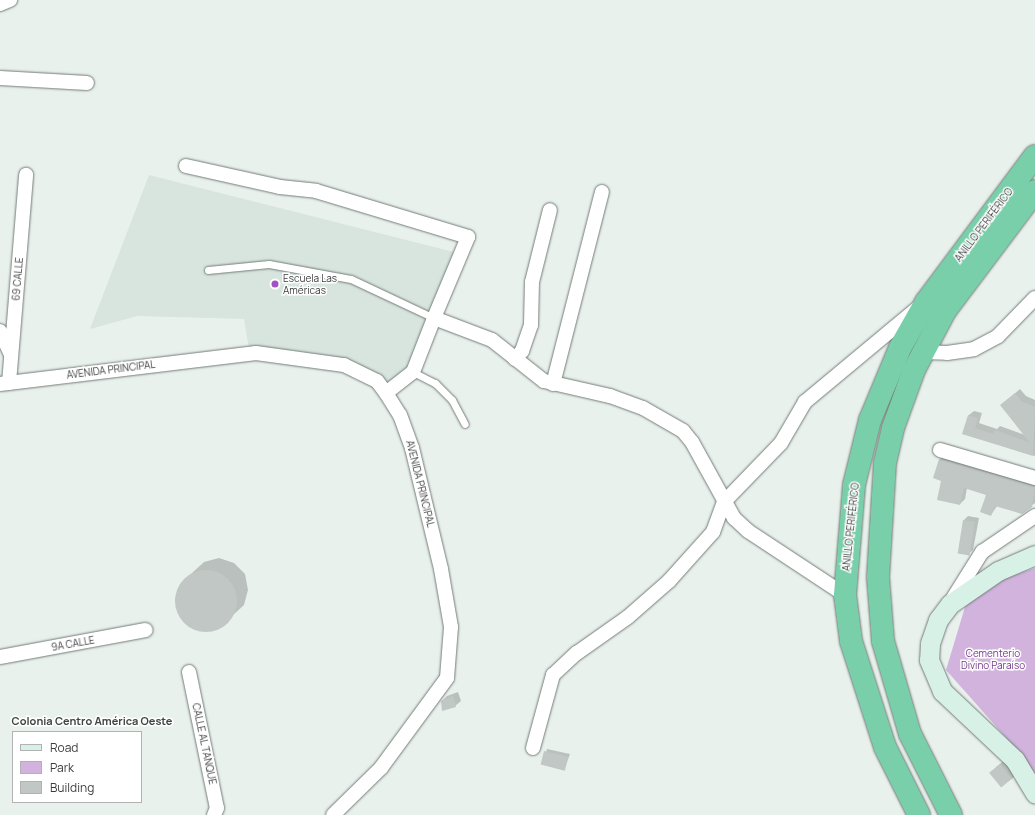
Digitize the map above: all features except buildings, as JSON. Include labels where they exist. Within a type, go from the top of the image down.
[{"type":"highway","name":"ANILLO PERIFÉRICO","points":[[919,815],[885,747],[863,686],[851,641],[845,594],[854,485],[870,420],[900,348],[926,302],[1035,156]]},
{"type":"highway","name":"ANILLO PERIFÉRICO","points":[[950,815],[910,734],[882,641],[878,577],[885,463],[893,428],[922,352],[945,311],[1035,191]]},
{"type":"street","points":[[0,4],[10,0]]},
{"type":"street","points":[[0,78],[87,83]]},
{"type":"street","points":[[186,166],[280,187],[316,191],[468,238],[413,372],[386,393]]},
{"type":"street","name":"69 CALLE","points":[[4,383],[11,356],[26,175]]},
{"type":"street","points":[[553,384],[602,192]]},
{"type":"street","points":[[515,359],[522,351],[531,326],[532,282],[550,210]]},
{"type":"street","points":[[922,352],[947,353],[974,349],[998,336],[1035,298]]},
{"type":"street","points":[[533,748],[553,675],[577,653],[628,617],[669,581],[714,532],[724,502],[781,443],[805,402],[926,302]]},
{"type":"street","points":[[434,318],[492,340],[544,381],[610,396],[643,408],[683,431],[692,442],[734,518],[748,531],[845,594]]},
{"type":"street","points":[[0,331],[11,356]]},
{"type":"street","name":"AVENIDA PRINCIPAL","points":[[4,383],[256,353],[344,365],[377,381],[400,415],[412,448],[441,569],[451,627],[447,678],[381,768],[333,815]]},
{"type":"street","points":[[940,450],[1035,478]]},
{"type":"street","points":[[1035,516],[982,552],[950,604],[938,620],[930,643],[929,660],[942,691],[1015,760],[1035,793]]},
{"type":"street","points":[[950,604],[998,571],[1035,555]]},
{"type":"street","name":"9A CALLE","points":[[0,657],[146,630]]},
{"type":"street","name":"CALLE AL TANQUE","points":[[189,672],[217,808],[214,815]]},
{"type":"lane","points":[[208,270],[269,264],[351,279],[434,318]]},
{"type":"lane","points":[[413,372],[435,383],[452,400],[465,424]]},
{"type":"shaded area","name":"Escuela Las Américas","points":[[149,175],[454,252],[410,369],[389,387],[346,360],[289,350],[249,349],[244,319],[137,316],[90,329]]},
{"type":"green space","name":"Cementerio Divino Paraíso","points":[[1035,568],[1035,775],[1024,758],[946,670],[965,607],[987,584]]},
{"type":"place","name":"Escuela Las Américas","points":[[275,284]]},
{"type":"district","name":"Colonia Centro América Oeste","points":[[92,721]]}]
